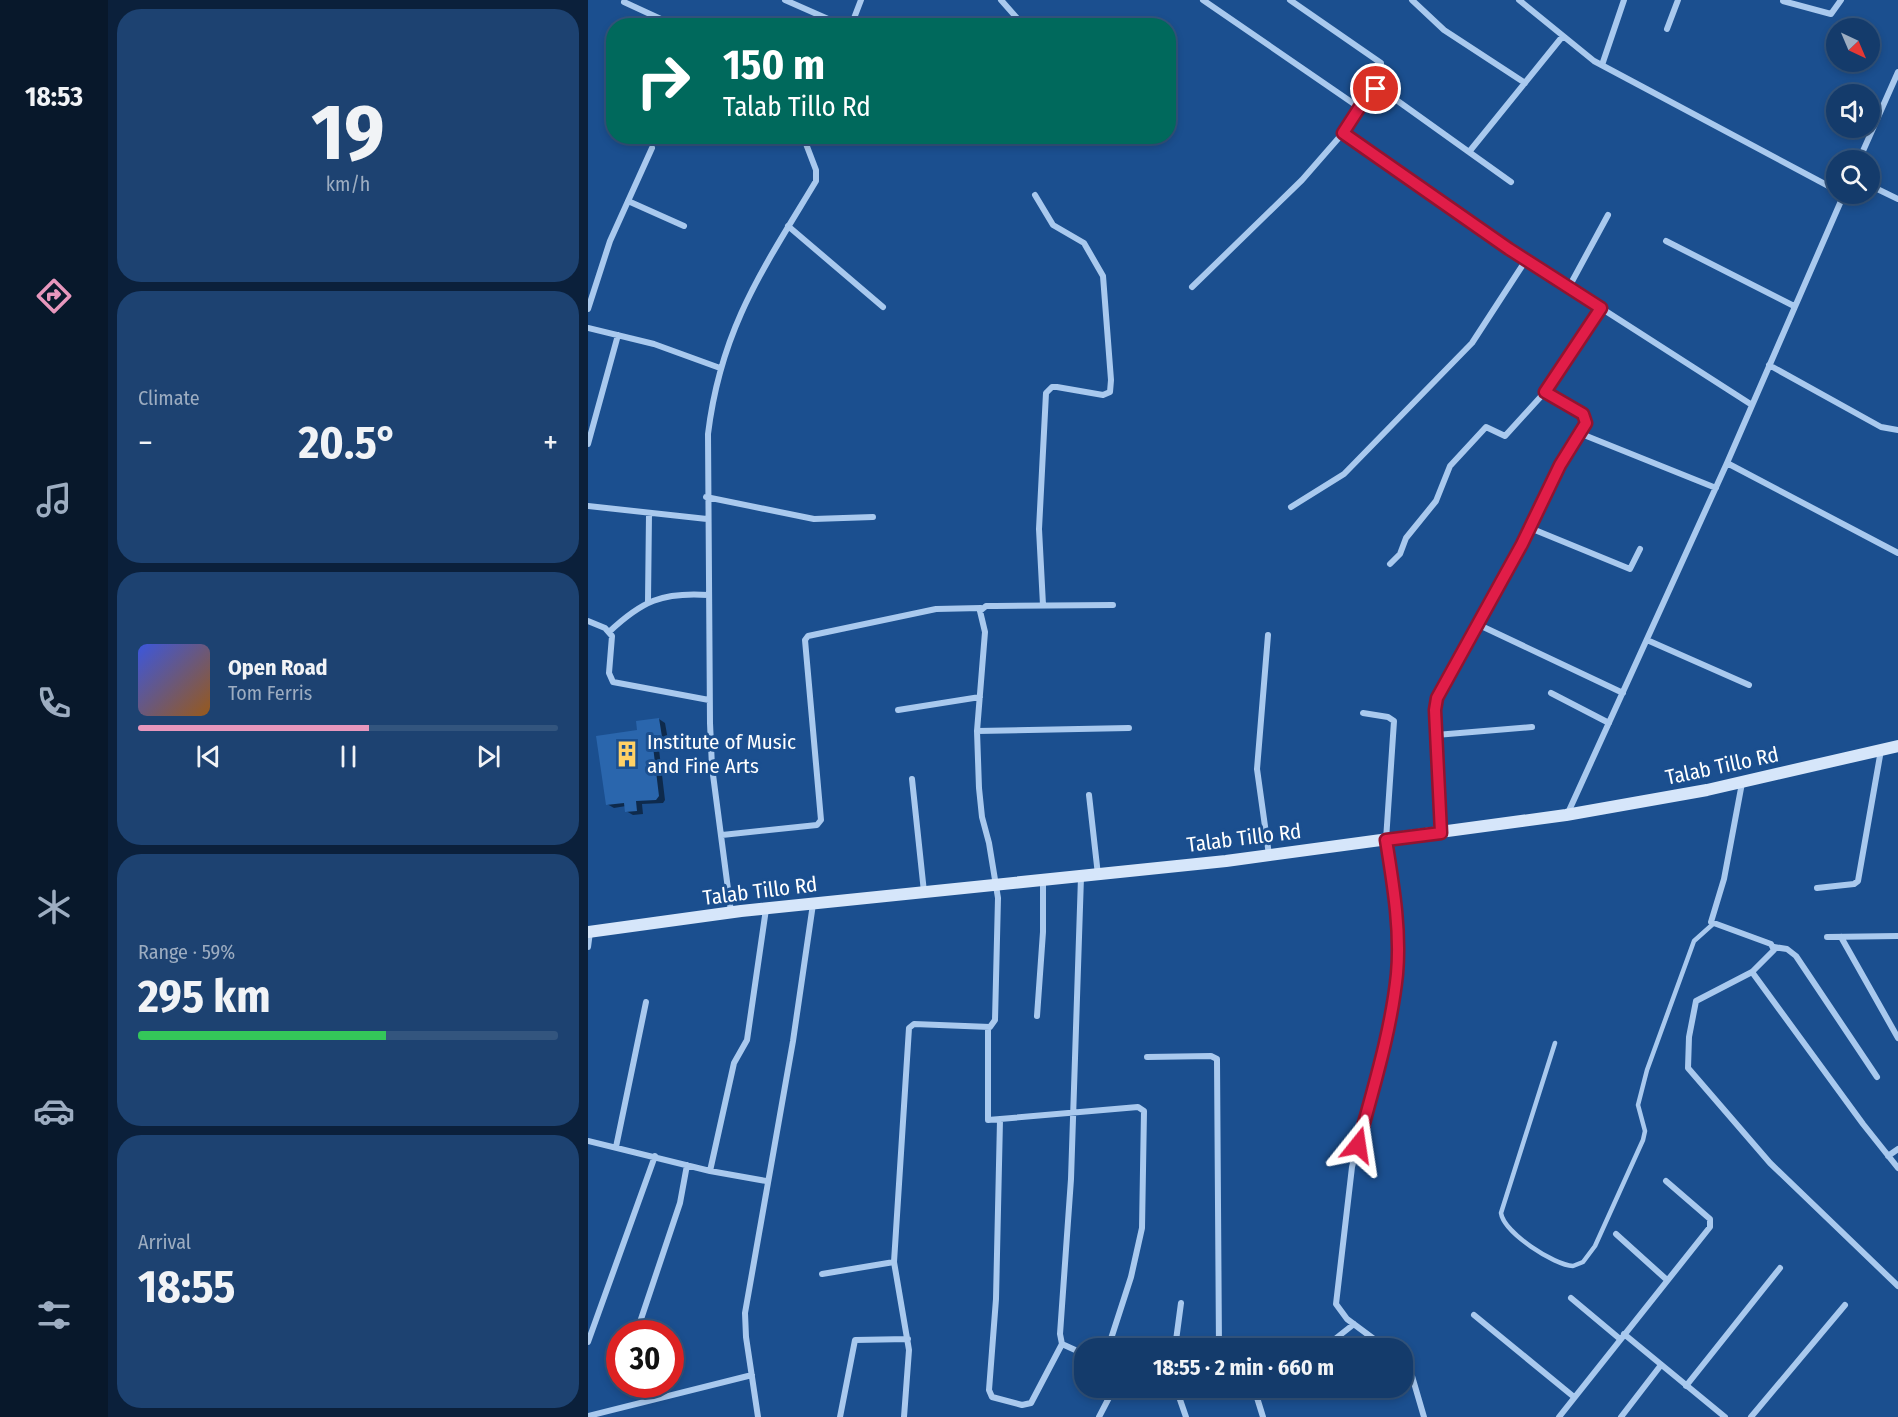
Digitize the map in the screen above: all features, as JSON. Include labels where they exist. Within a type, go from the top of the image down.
[{"type":"main road","name":"Talab Tillo Rd","points":[[589,932],[732,912],[1198,864],[1441,833],[1566,815],[1742,782],[1898,746]]},
{"type":"street","points":[[785,0],[825,18]]},
{"type":"street","points":[[854,18],[861,0]]},
{"type":"street","points":[[1001,0],[1017,18]]},
{"type":"street","points":[[1203,0],[1360,108]]},
{"type":"street","points":[[1192,287],[1282,201],[1343,133],[1376,89],[1381,73],[1381,63],[1290,0]]},
{"type":"street","points":[[1412,0],[1444,30],[1524,83]]},
{"type":"street","points":[[1520,0],[1562,37],[1602,65],[1826,185]]},
{"type":"street","points":[[1602,65],[1624,0]]},
{"type":"street","points":[[1667,29],[1678,0]]},
{"type":"street","points":[[1784,1],[1831,14],[1841,0]]},
{"type":"street","points":[[624,2],[659,18]]},
{"type":"street","points":[[1469,152],[1562,37]]},
{"type":"street","points":[[1863,150],[1898,72]]},
{"type":"street","points":[[1376,89],[1397,100],[1511,182]]},
{"type":"street","points":[[1343,133],[1526,260],[1752,405]]},
{"type":"street","points":[[732,912],[712,767],[706,497],[708,434],[720,368],[746,300],[818,176],[806,144]]},
{"type":"street","points":[[588,309],[610,241],[652,148]]},
{"type":"street","points":[[1880,190],[1898,199]]},
{"type":"street","points":[[1035,195],[1053,225],[1084,243],[1103,276],[1111,380],[1110,392],[1103,395],[1057,387],[1052,387],[1046,393],[1039,529],[1043,605]]},
{"type":"street","points":[[628,201],[684,226]]},
{"type":"street","points":[[1566,815],[1716,488],[1839,204]]},
{"type":"street","points":[[1569,287],[1608,215]]},
{"type":"street","points":[[788,226],[883,307]]},
{"type":"street","points":[[1666,241],[1794,306]]},
{"type":"street","points":[[1291,507],[1344,474],[1472,343],[1526,260]]},
{"type":"street","points":[[1390,564],[1400,554],[1406,538],[1436,501],[1449,469],[1459,455],[1486,427],[1505,436],[1545,392],[1601,308]]},
{"type":"street","points":[[588,328],[661,346],[720,368]]},
{"type":"street","points":[[588,444],[618,335]]},
{"type":"street","points":[[1769,365],[1881,427],[1898,430]]},
{"type":"street","points":[[1441,833],[1436,735],[1437,698],[1530,528],[1560,465],[1586,423],[1585,416],[1545,392]]},
{"type":"street","points":[[1579,433],[1716,488]]},
{"type":"street","points":[[1727,463],[1898,553]]},
{"type":"street","points":[[706,497],[814,519],[873,517]]},
{"type":"street","points":[[588,506],[707,519]]},
{"type":"street","points":[[648,602],[649,514]]},
{"type":"street","points":[[1530,528],[1630,568],[1640,549]]},
{"type":"street","points":[[609,632],[631,612],[648,602],[678,595],[708,596]]},
{"type":"street","points":[[722,835],[817,825],[821,820],[806,638],[936,609],[1113,605]]},
{"type":"street","points":[[904,1417],[908,1339],[894,1262],[909,1028],[914,1024],[988,1027],[993,1026],[995,1020],[997,886],[982,817],[977,731],[985,636],[981,608]]},
{"type":"street","points":[[588,621],[609,632],[613,642],[609,673],[613,682],[709,700]]},
{"type":"street","points":[[1477,624],[1623,693]]},
{"type":"street","points":[[1268,635],[1257,769],[1269,855]]},
{"type":"street","points":[[1647,640],[1749,685]]},
{"type":"street","points":[[1551,693],[1609,723]]},
{"type":"street","points":[[898,710],[980,697]]},
{"type":"street","points":[[1363,713],[1388,717],[1394,721],[1386,840],[1395,900],[1397,972],[1385,1041],[1352,1167],[1336,1287],[1337,1308],[1373,1338]]},
{"type":"street","points":[[1436,735],[1532,727]]},
{"type":"street","points":[[977,731],[1129,728]]},
{"type":"street","points":[[1818,888],[1854,884],[1858,881],[1881,750]]},
{"type":"street","points":[[912,779],[924,893]]},
{"type":"street","points":[[1742,782],[1724,879],[1711,919],[1713,924],[1774,947],[1787,949],[1796,956],[1877,1077]]},
{"type":"street","points":[[1089,795],[1098,875]]},
{"type":"street","points":[[1000,1120],[996,1299],[989,1394],[998,1400],[1022,1405],[1031,1403],[1062,1344],[1060,1334],[1071,1179],[1081,877]]},
{"type":"street","points":[[1038,1016],[1043,932],[1043,881]]},
{"type":"street","points":[[758,1417],[745,1313],[766,1181],[793,1041],[813,904]]},
{"type":"street","points":[[710,1171],[734,1064],[747,1040],[766,909]]},
{"type":"street","points":[[588,947],[589,932]]},
{"type":"street","points":[[1827,937],[1898,936]]},
{"type":"street","points":[[1841,937],[1898,1038]]},
{"type":"street","points":[[1774,947],[1773,952],[1752,972],[1696,1001],[1689,1037],[1688,1068],[1770,1163],[1898,1286]]},
{"type":"street","points":[[1752,972],[1898,1168]]},
{"type":"street","points":[[616,1147],[646,1002]]},
{"type":"street","points":[[988,1027],[986,1115],[988,1120],[1138,1107],[1144,1110],[1142,1228],[1134,1268],[1111,1338]]},
{"type":"street","points":[[1147,1057],[1211,1056],[1217,1059],[1219,1338]]},
{"type":"street","points":[[588,1141],[710,1171],[766,1181]]},
{"type":"street","points":[[1888,1156],[1898,1149]]},
{"type":"street","points":[[588,1342],[655,1156]]},
{"type":"street","points":[[641,1320],[680,1203],[687,1165]]},
{"type":"street","points":[[1559,1417],[1712,1222],[1666,1181]]},
{"type":"street","points":[[1616,1234],[1667,1280]]},
{"type":"street","points":[[822,1274],[894,1262]]},
{"type":"street","points":[[1686,1386],[1780,1268]]},
{"type":"street","points":[[1571,1298],[1661,1365],[1725,1417]]},
{"type":"street","points":[[1177,1338],[1181,1303]]},
{"type":"street","points":[[1751,1417],[1845,1305]]},
{"type":"street","points":[[1474,1315],[1574,1397]]},
{"type":"street","points":[[1335,1338],[1354,1324]]},
{"type":"street","points":[[840,1417],[855,1340],[908,1339]]},
{"type":"street","points":[[1062,1344],[1074,1349]]},
{"type":"street","points":[[1621,1417],[1661,1365]]},
{"type":"street","points":[[588,1416],[606,1415],[752,1375]]},
{"type":"street","points":[[1413,1379],[1424,1417]]},
{"type":"street","points":[[1099,1417],[1109,1398]]},
{"type":"street","points":[[1179,1398],[1186,1417]]},
{"type":"street","points":[[1257,1398],[1263,1417]]},
{"type":"lane","points":[[1556,1043],[1501,1213],[1503,1221],[1514,1233],[1552,1260],[1573,1266],[1582,1262],[1595,1246],[1643,1140],[1645,1131],[1638,1105],[1647,1070],[1694,941],[1713,924]]},
{"type":"building","name":"Institute of Music and Fine Arts","points":[[659,718],[662,737],[652,738],[659,796],[656,800],[636,801],[637,811],[625,812],[624,803],[606,805],[596,736],[637,730],[636,721]]},
{"type":"place","name":"Institute of Music and Fine Arts","points":[[627,754]]},
{"type":"route","points":[[1358,1145],[1388,1030],[1397,972],[1395,900],[1386,840],[1441,833],[1435,704],[1455,662],[1522,544],[1560,465],[1586,423],[1587,420],[1583,414],[1545,392],[1601,308],[1509,249],[1343,133],[1365,99],[1376,89]]}]
